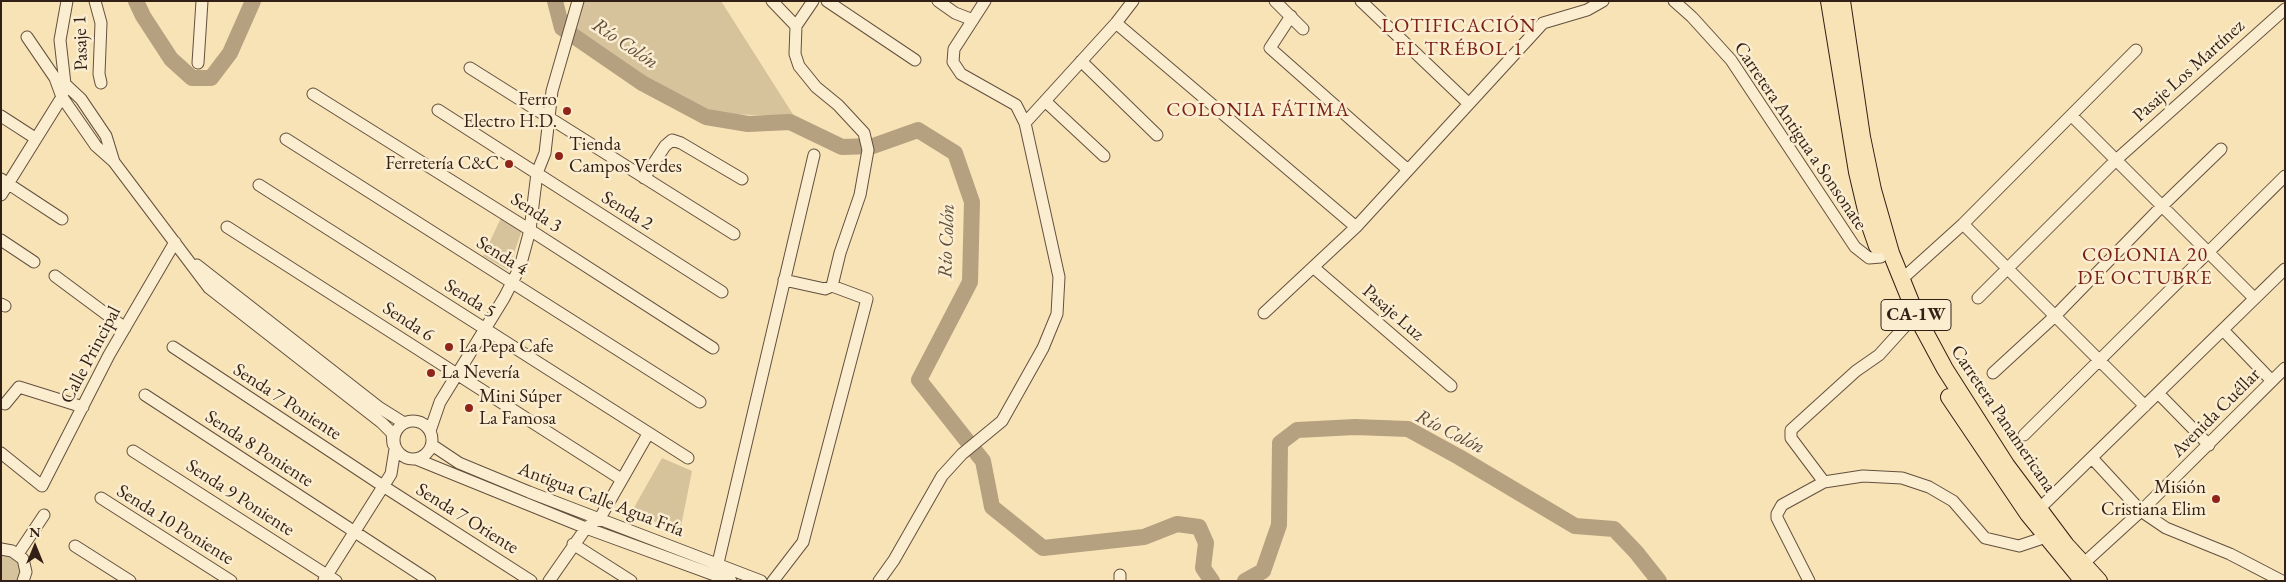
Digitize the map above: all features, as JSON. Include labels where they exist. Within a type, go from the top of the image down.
[{"type":"highway","name":"Carretera Panamericana","points":[[1829,1],[1857,172],[1869,223],[1908,323],[1967,427],[2046,537],[2083,581]]},
{"type":"highway","name":"Carretera Panamericana","points":[[1842,1],[1867,163],[1881,222],[1901,280],[1930,345],[1985,433],[2039,509],[2099,581]]},
{"type":"street","points":[[1,195],[5,182],[62,97],[65,84],[60,40],[67,1]]},
{"type":"street","name":"Pasaje 1","points":[[95,1],[101,23],[99,65],[101,83]]},
{"type":"street","points":[[198,62],[202,1]]},
{"type":"street","points":[[772,1],[796,26]]},
{"type":"street","points":[[813,1],[796,26],[795,54],[799,66],[816,87],[838,105],[864,134],[868,150],[860,195],[840,253],[832,286]]},
{"type":"street","points":[[827,1],[915,60]]},
{"type":"street","points":[[938,1],[955,13],[973,20]]},
{"type":"street","points":[[879,581],[894,560],[942,476],[962,454],[1002,421],[1043,348],[1057,314],[1059,277],[1025,123],[1016,105],[961,74],[953,62],[954,49],[985,1]]},
{"type":"street","points":[[1025,123],[1116,23],[1133,1]]},
{"type":"street","points":[[1275,1],[1303,29]]},
{"type":"street","points":[[1361,1],[1468,103]]},
{"type":"street","points":[[1264,313],[1356,226],[1543,23],[1587,10],[1603,1]]},
{"type":"street","name":"Carretera Antigua a Sonsonate","points":[[1674,1],[1692,17],[1731,60],[1854,247],[1869,258],[1881,257]]},
{"type":"street","points":[[329,579],[354,533],[391,474],[426,454],[432,445],[430,431],[440,402],[520,267],[530,230],[537,173],[545,153],[552,91],[577,5]]},
{"type":"street","name":"Pasaje Los Martínez","points":[[1978,298],[2116,160],[2285,9]]},
{"type":"street","points":[[1290,16],[1270,48],[1408,170]]},
{"type":"street","points":[[1116,23],[1356,226]]},
{"type":"street","points":[[27,37],[55,78],[62,97],[96,146],[114,162],[209,288],[382,423],[392,434],[394,447],[402,457],[414,460]]},
{"type":"street","points":[[1901,280],[1963,224],[2136,50]]},
{"type":"street","points":[[1081,62],[1157,134]]},
{"type":"street","points":[[470,68],[734,234]]},
{"type":"street","points":[[65,84],[81,99],[106,136],[114,162]]},
{"type":"street","name":"Senda 3","points":[[314,94],[713,348]]},
{"type":"street","points":[[1045,101],[1104,156]]},
{"type":"street","name":"Senda 2","points":[[438,110],[722,292]]},
{"type":"street","points":[[1,116],[35,138]]},
{"type":"street","points":[[2072,116],[2254,298]]},
{"type":"street","name":"Senda 4","points":[[286,139],[700,402]]},
{"type":"street","points":[[644,178],[665,146],[672,140],[681,143],[742,179]]},
{"type":"street","points":[[1993,373],[2055,316],[2161,207],[2221,149]]},
{"type":"street","points":[[718,563],[814,155]]},
{"type":"street","points":[[2024,435],[2285,176]]},
{"type":"street","points":[[5,182],[62,219]]},
{"type":"street","name":"Senda 5","points":[[259,185],[688,458]]},
{"type":"street","points":[[1963,224],[2145,406]]},
{"type":"street","name":"Senda 6","points":[[227,227],[621,479]]},
{"type":"street","points":[[1,240],[34,262]]},
{"type":"street","name":"Calle Principal","points":[[1,453],[42,486],[125,328],[174,242]]},
{"type":"street","points":[[189,259],[380,408],[408,422],[419,422],[430,431]]},
{"type":"street","name":"Pasaje Luz","points":[[1313,267],[1451,386]]},
{"type":"street","points":[[2039,509],[2285,269]]},
{"type":"street","points":[[55,276],[125,328]]},
{"type":"street","points":[[773,581],[803,542],[867,300],[832,286],[825,289],[784,280]]},
{"type":"street","points":[[1824,482],[1791,438],[1791,430],[1856,371],[1879,355],[1908,323]]},
{"type":"street","points":[[2223,330],[2272,381]]},
{"type":"street","name":"Senda 7 Poniente","points":[[173,347],[383,486]]},
{"type":"street","name":"Avenida Cuéllar","points":[[2084,564],[2142,511],[2285,368]]},
{"type":"street","points":[[5,404],[19,387],[82,408]]},
{"type":"street","points":[[2158,393],[2209,445]]},
{"type":"street","name":"Senda 8 Poniente","points":[[144,395],[430,581]]},
{"type":"street","points":[[391,474],[394,434],[408,422],[428,413],[440,402]]},
{"type":"street","points":[[549,581],[586,528],[600,518],[648,434]]},
{"type":"street","name":"Antigua Calle Agua Fría","points":[[432,445],[459,463],[761,581]]},
{"type":"street","name":"Senda 9 Poniente","points":[[133,451],[329,579]]},
{"type":"street","points":[[2092,458],[2142,511],[2166,528],[2230,554],[2282,581]]},
{"type":"street","name":"Antigua Calle Agua Fría","points":[[414,460],[586,528],[731,581]]},
{"type":"street","points":[[1809,581],[1777,518],[1777,514],[1782,505],[1824,482],[1863,476],[1902,478],[1929,487],[1953,500],[1985,538],[2019,546],[2046,537]]},
{"type":"street","name":"Senda 7 Oriente","points":[[383,486],[531,581]]},
{"type":"street","name":"Senda 10 Poniente","points":[[101,498],[231,581]]},
{"type":"street","points":[[18,554],[44,515]]},
{"type":"street","points":[[574,544],[631,581]]},
{"type":"street","points":[[75,546],[130,581]]},
{"type":"street","points":[[1,550],[12,551],[18,554],[26,565],[27,578]]},
{"type":"shaded area","points":[[583,1],[721,1],[794,116],[725,114],[707,111],[645,80],[576,29]]},
{"type":"shaded area","points":[[501,218],[522,230],[508,270],[483,256]]},
{"type":"shaded area","points":[[662,458],[692,471],[680,531],[631,513]]},
{"type":"shaded area","points":[[1,553],[16,557],[22,567],[19,581],[1,581]]},
{"type":"waterway","name":"Río Colón","points":[[136,1],[143,16],[171,59],[192,78],[211,78],[230,53],[253,1]]},
{"type":"waterway","name":"Río Colón","points":[[555,1],[562,28],[642,83],[706,117],[748,124],[790,122],[842,147],[873,146],[918,130],[955,153],[972,202],[970,282],[919,380],[983,461],[992,507],[1043,548],[1144,537],[1177,524],[1199,527],[1206,543],[1203,568],[1212,581]]},
{"type":"waterway","name":"Río Colón","points":[[1245,581],[1263,571],[1279,525],[1280,443],[1297,430],[1355,427],[1408,429],[1575,526],[1614,529],[1636,552],[1659,581]]},
{"type":"place","name":"Ferro Electro H.D.","points":[[567,111]]},
{"type":"place","name":"Tienda Campos Verdes","points":[[559,156]]},
{"type":"place","name":"Ferretería C&C","points":[[509,164]]},
{"type":"place","name":"La Pepa Cafe","points":[[449,347]]},
{"type":"place","name":"La Nevería","points":[[431,373]]},
{"type":"place","name":"Mini Súper La Famosa","points":[[469,408]]},
{"type":"place","name":"Misión Cristiana Elim","points":[[2216,499]]},
{"type":"district","name":"LOTIFICACIÓN EL TRÉBOL 1","points":[[1459,38]]},
{"type":"district","name":"COLONIA FÁTIMA","points":[[1258,111]]},
{"type":"district","name":"COLONIA 20 DE OCTUBRE","points":[[2145,268]]}]
